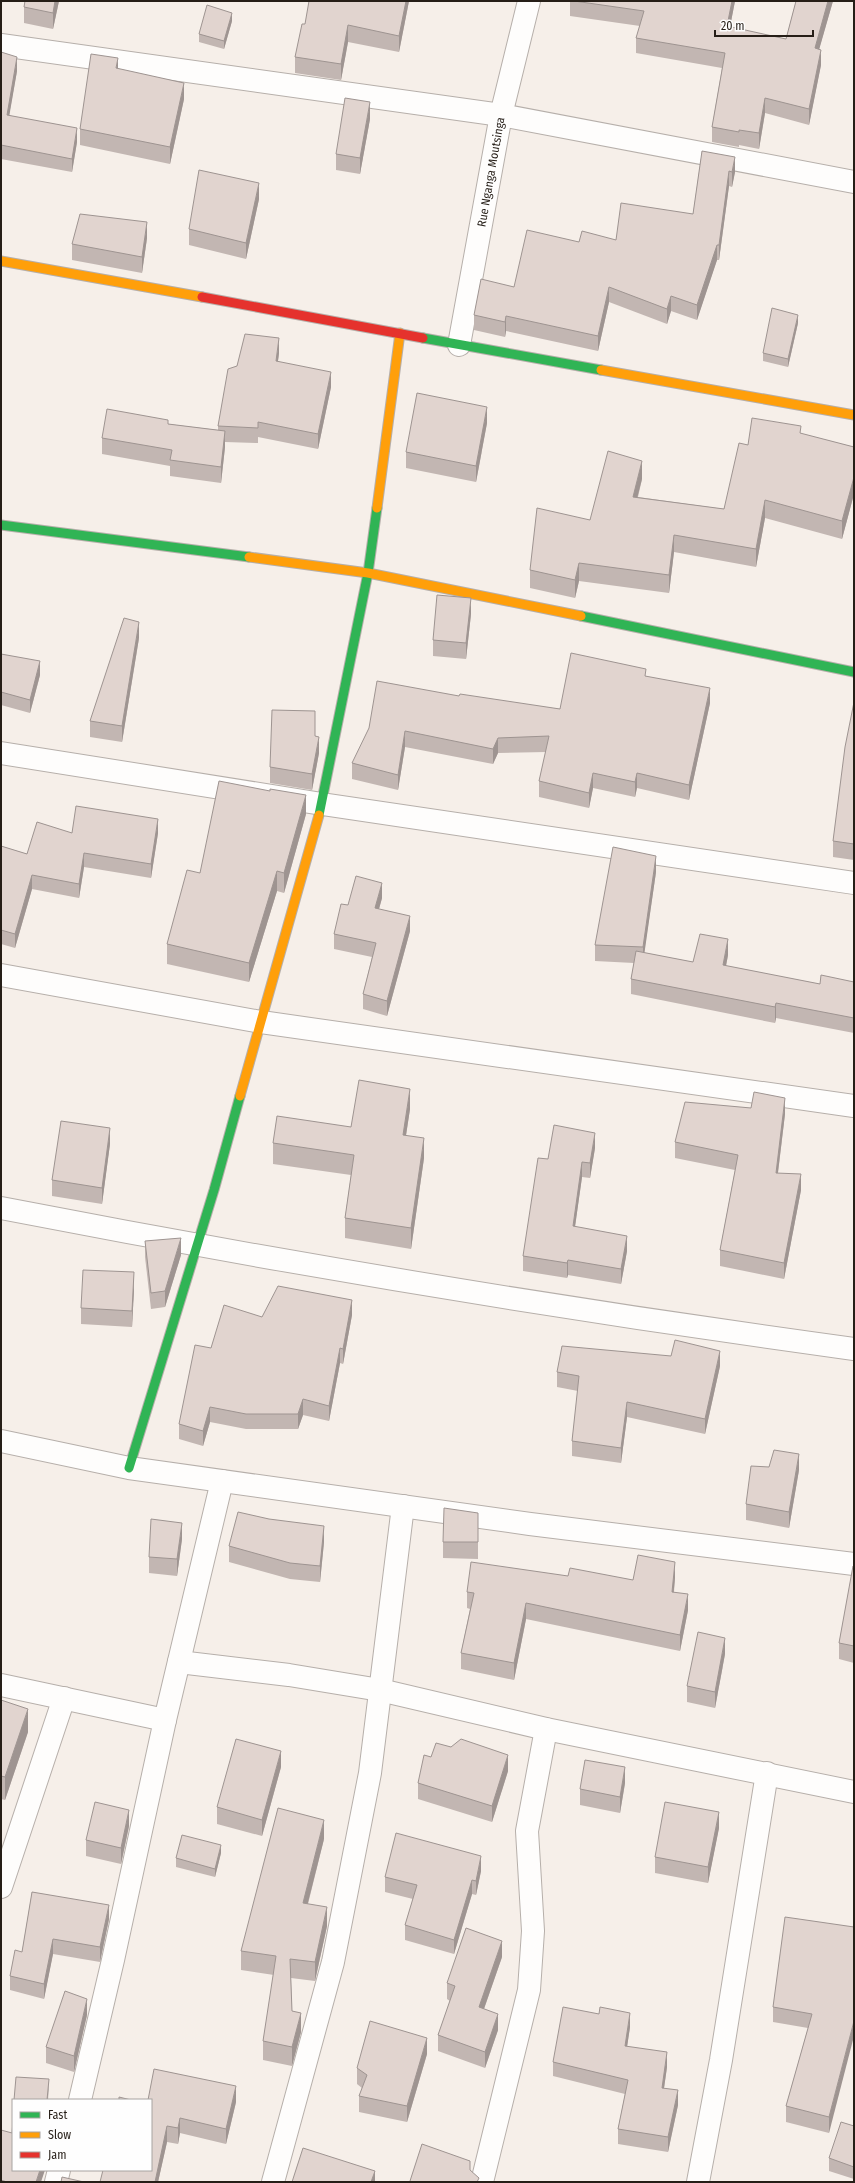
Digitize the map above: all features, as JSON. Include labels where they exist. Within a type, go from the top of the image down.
[{"type":"street","name":"Rue Nganga Moutsinga","points":[[460,345],[501,115],[529,1]]},
{"type":"street","points":[[1,45],[501,115],[854,182]]},
{"type":"street","points":[[1,261],[86,275],[400,332],[460,345],[854,415]]},
{"type":"street","points":[[129,1468],[196,1246],[322,804],[368,573],[400,332]]},
{"type":"street","points":[[1,525],[368,573],[854,672]]},
{"type":"street","points":[[1,753],[322,804],[854,884]]},
{"type":"street","points":[[1,974],[261,1022],[854,1106]]},
{"type":"street","points":[[1,1208],[196,1246],[640,1320],[854,1349]]},
{"type":"street","points":[[1,1441],[129,1468],[403,1506],[854,1564]]},
{"type":"street","points":[[80,2099],[113,1960],[165,1720],[222,1481]]},
{"type":"street","points":[[273,2182],[333,1962],[370,1773],[403,1506]]},
{"type":"street","points":[[179,1662],[290,1675],[380,1690],[546,1729],[854,1792]]},
{"type":"street","points":[[1,1685],[165,1720]]},
{"type":"street","points":[[1,1887],[64,1698]]},
{"type":"street","points":[[482,2182],[529,1990],[533,1931],[527,1831],[546,1729]]},
{"type":"street","points":[[698,2182],[721,2060],[767,1773]]},
{"type":"street","points":[[56,2182],[59,2171]]},
{"type":"building","points":[[25,1],[55,1],[53,13],[24,7]]},
{"type":"building","points":[[309,1],[406,1],[399,36],[348,25],[341,64],[295,57],[302,24],[305,24]]},
{"type":"building","points":[[574,1],[732,1],[727,26],[786,39],[796,1],[828,1],[815,48],[821,50],[809,109],[765,98],[759,133],[739,130],[739,132],[712,127],[725,53],[636,38],[644,11]]},
{"type":"building","points":[[207,5],[232,13],[224,41],[199,34]]},
{"type":"building","points":[[1,52],[17,57],[7,115],[77,128],[72,159],[1,145]]},
{"type":"building","points":[[91,54],[118,58],[116,68],[184,83],[170,147],[80,129]]},
{"type":"building","points":[[345,98],[370,102],[360,158],[336,154]]},
{"type":"building","points":[[702,151],[735,157],[732,172],[729,171],[719,245],[717,245],[697,305],[671,296],[667,309],[609,287],[598,336],[506,316],[505,322],[474,315],[481,279],[514,287],[527,230],[579,242],[582,231],[616,240],[621,203],[693,214]]},
{"type":"building","points":[[199,170],[259,183],[246,243],[189,229]]},
{"type":"building","points":[[80,214],[147,222],[142,257],[72,244]]},
{"type":"building","points":[[772,308],[798,315],[788,359],[763,353]]},
{"type":"building","points":[[245,334],[279,338],[276,361],[331,372],[318,434],[258,422],[258,428],[218,426],[228,369],[237,366]]},
{"type":"building","points":[[417,393],[487,407],[476,466],[406,452]]},
{"type":"building","points":[[107,409],[168,420],[168,424],[225,431],[221,467],[170,460],[172,450],[102,438]]},
{"type":"building","points":[[752,418],[801,426],[800,433],[854,447],[854,477],[842,521],[765,500],[756,549],[674,535],[669,575],[579,563],[575,580],[530,570],[537,508],[590,520],[608,451],[642,461],[633,497],[724,509],[739,443],[748,445]]},
{"type":"building","points":[[437,595],[471,598],[466,643],[433,640]]},
{"type":"building","points":[[124,618],[139,622],[122,726],[90,721]]},
{"type":"building","points":[[571,653],[646,669],[645,676],[710,688],[689,785],[637,773],[635,782],[593,773],[589,793],[539,781],[549,736],[498,738],[493,749],[405,731],[398,775],[352,763],[369,728],[377,681],[459,696],[460,694],[560,709]]},
{"type":"building","points":[[1,654],[40,661],[30,700],[1,692]]},
{"type":"building","points":[[854,702],[854,844],[833,841],[845,747]]},
{"type":"building","points":[[272,710],[315,711],[315,736],[319,737],[312,774],[270,767]]},
{"type":"building","points":[[219,781],[270,791],[270,789],[306,795],[284,873],[277,871],[249,963],[167,944],[187,870],[200,873]]},
{"type":"building","points":[[76,806],[158,819],[151,864],[84,853],[79,884],[32,875],[15,934],[1,930],[1,846],[27,854],[37,822],[72,833]]},
{"type":"building","points":[[613,847],[656,856],[643,947],[595,945]]},
{"type":"building","points":[[356,876],[382,883],[375,908],[410,916],[387,1001],[363,994],[376,943],[334,934],[341,904],[348,905]]},
{"type":"building","points":[[700,934],[728,939],[723,965],[820,984],[821,975],[854,982],[854,1018],[776,1003],[775,1007],[631,979],[636,951],[693,962]]},
{"type":"building","points":[[359,1080],[410,1089],[403,1135],[424,1138],[411,1228],[345,1218],[354,1155],[273,1143],[277,1116],[351,1127]]},
{"type":"building","points":[[754,1092],[785,1098],[776,1173],[801,1174],[784,1263],[720,1250],[738,1155],[675,1142],[685,1102],[751,1108]]},
{"type":"building","points":[[61,1121],[110,1128],[102,1188],[52,1180]]},
{"type":"building","points":[[554,1125],[595,1133],[590,1163],[582,1162],[573,1226],[627,1236],[621,1269],[568,1260],[567,1263],[523,1256],[538,1158],[548,1159]]},
{"type":"building","points":[[181,1238],[165,1291],[151,1293],[145,1241]]},
{"type":"building","points":[[83,1270],[134,1272],[132,1311],[81,1308]]},
{"type":"building","points":[[278,1286],[352,1300],[343,1349],[340,1348],[329,1406],[303,1399],[298,1414],[246,1414],[210,1407],[203,1431],[179,1424],[195,1345],[211,1348],[224,1305],[262,1317]]},
{"type":"building","points":[[675,1340],[720,1351],[705,1419],[627,1402],[621,1448],[572,1441],[579,1376],[557,1372],[562,1346],[671,1356]]},
{"type":"building","points":[[774,1450],[799,1454],[789,1512],[746,1504],[751,1466],[769,1467]]},
{"type":"building","points":[[444,1508],[478,1513],[478,1542],[443,1542]]},
{"type":"building","points":[[238,1512],[269,1519],[324,1526],[320,1566],[290,1563],[229,1546]]},
{"type":"building","points":[[151,1519],[182,1523],[177,1559],[149,1557]]},
{"type":"building","points":[[638,1555],[675,1562],[672,1592],[688,1594],[680,1635],[526,1603],[514,1663],[461,1653],[474,1593],[467,1592],[471,1562],[568,1576],[570,1568],[633,1580]]},
{"type":"building","points":[[854,1566],[854,1646],[839,1643]]},
{"type":"building","points":[[698,1632],[725,1638],[715,1692],[687,1686]]},
{"type":"building","points":[[1,1700],[28,1709],[5,1777],[1,1776]]},
{"type":"building","points":[[236,1739],[281,1751],[262,1820],[217,1807]]},
{"type":"building","points":[[461,1739],[508,1755],[492,1806],[418,1783],[424,1755],[431,1757],[436,1743],[451,1747]]},
{"type":"building","points":[[585,1760],[625,1767],[620,1797],[580,1789]]},
{"type":"building","points":[[95,1802],[129,1810],[121,1848],[86,1840]]},
{"type":"building","points":[[665,1802],[719,1812],[708,1867],[655,1857]]},
{"type":"building","points":[[278,1808],[324,1820],[303,1903],[327,1907],[315,1962],[290,1959],[292,2011],[301,2013],[292,2047],[263,2041],[276,1956],[241,1951]]},
{"type":"building","points":[[396,1833],[481,1856],[476,1881],[472,1880],[454,1940],[405,1925],[417,1885],[385,1877]]},
{"type":"building","points":[[182,1835],[221,1845],[215,1869],[176,1858]]},
{"type":"building","points":[[32,1892],[109,1905],[100,1947],[53,1939],[44,1984],[10,1976],[15,1950],[22,1952]]},
{"type":"building","points":[[785,1917],[854,1927],[854,2021],[829,2117],[786,2106],[812,2014],[773,2007]]},
{"type":"building","points":[[466,1928],[502,1941],[479,2007],[498,2014],[485,2052],[438,2035],[455,1986],[447,1983]]},
{"type":"building","points":[[65,1991],[87,1999],[74,2056],[46,2047]]},
{"type":"building","points":[[563,2007],[599,2014],[600,2007],[630,2013],[625,2046],[667,2052],[662,2088],[678,2090],[668,2137],[618,2129],[628,2080],[553,2062]]},
{"type":"building","points":[[370,2021],[427,2038],[407,2106],[359,2096],[367,2075],[357,2068]]},
{"type":"building","points":[[154,2069],[236,2086],[226,2129],[180,2118],[178,2128],[167,2126],[155,2182],[100,2182],[103,2171],[152,2171],[152,2099],[148,2099]]},
{"type":"building","points":[[16,2077],[49,2079],[47,2099],[14,2099]]},
{"type":"building","points":[[841,2122],[854,2126],[854,2167],[829,2158]]},
{"type":"building","points":[[1,2130],[12,2133],[12,2171],[40,2171],[36,2182],[7,2182],[1,2180]]},
{"type":"building","points":[[422,2144],[470,2161],[470,2170],[479,2178],[477,2182],[410,2181]]},
{"type":"building","points":[[303,2148],[375,2171],[371,2182],[292,2182]]},
{"type":"building","points":[[62,2177],[84,2182],[61,2182]]},
{"type":"traffic: fast","points":[[423,338],[601,370]]},
{"type":"traffic: fast","points":[[319,815],[368,573],[377,508]]},
{"type":"traffic: fast","points":[[1,525],[249,557]]},
{"type":"traffic: fast","points":[[581,616],[854,672]]},
{"type":"traffic: fast","points":[[129,1468],[214,1190],[240,1096]]},
{"type":"traffic: slow","points":[[1,261],[202,297]]},
{"type":"traffic: slow","points":[[377,508],[400,333]]},
{"type":"traffic: slow","points":[[601,370],[854,415]]},
{"type":"traffic: slow","points":[[249,557],[368,573],[581,616]]},
{"type":"traffic: slow","points":[[240,1096],[319,815]]},
{"type":"traffic: jam","points":[[202,297],[423,338]]}]
